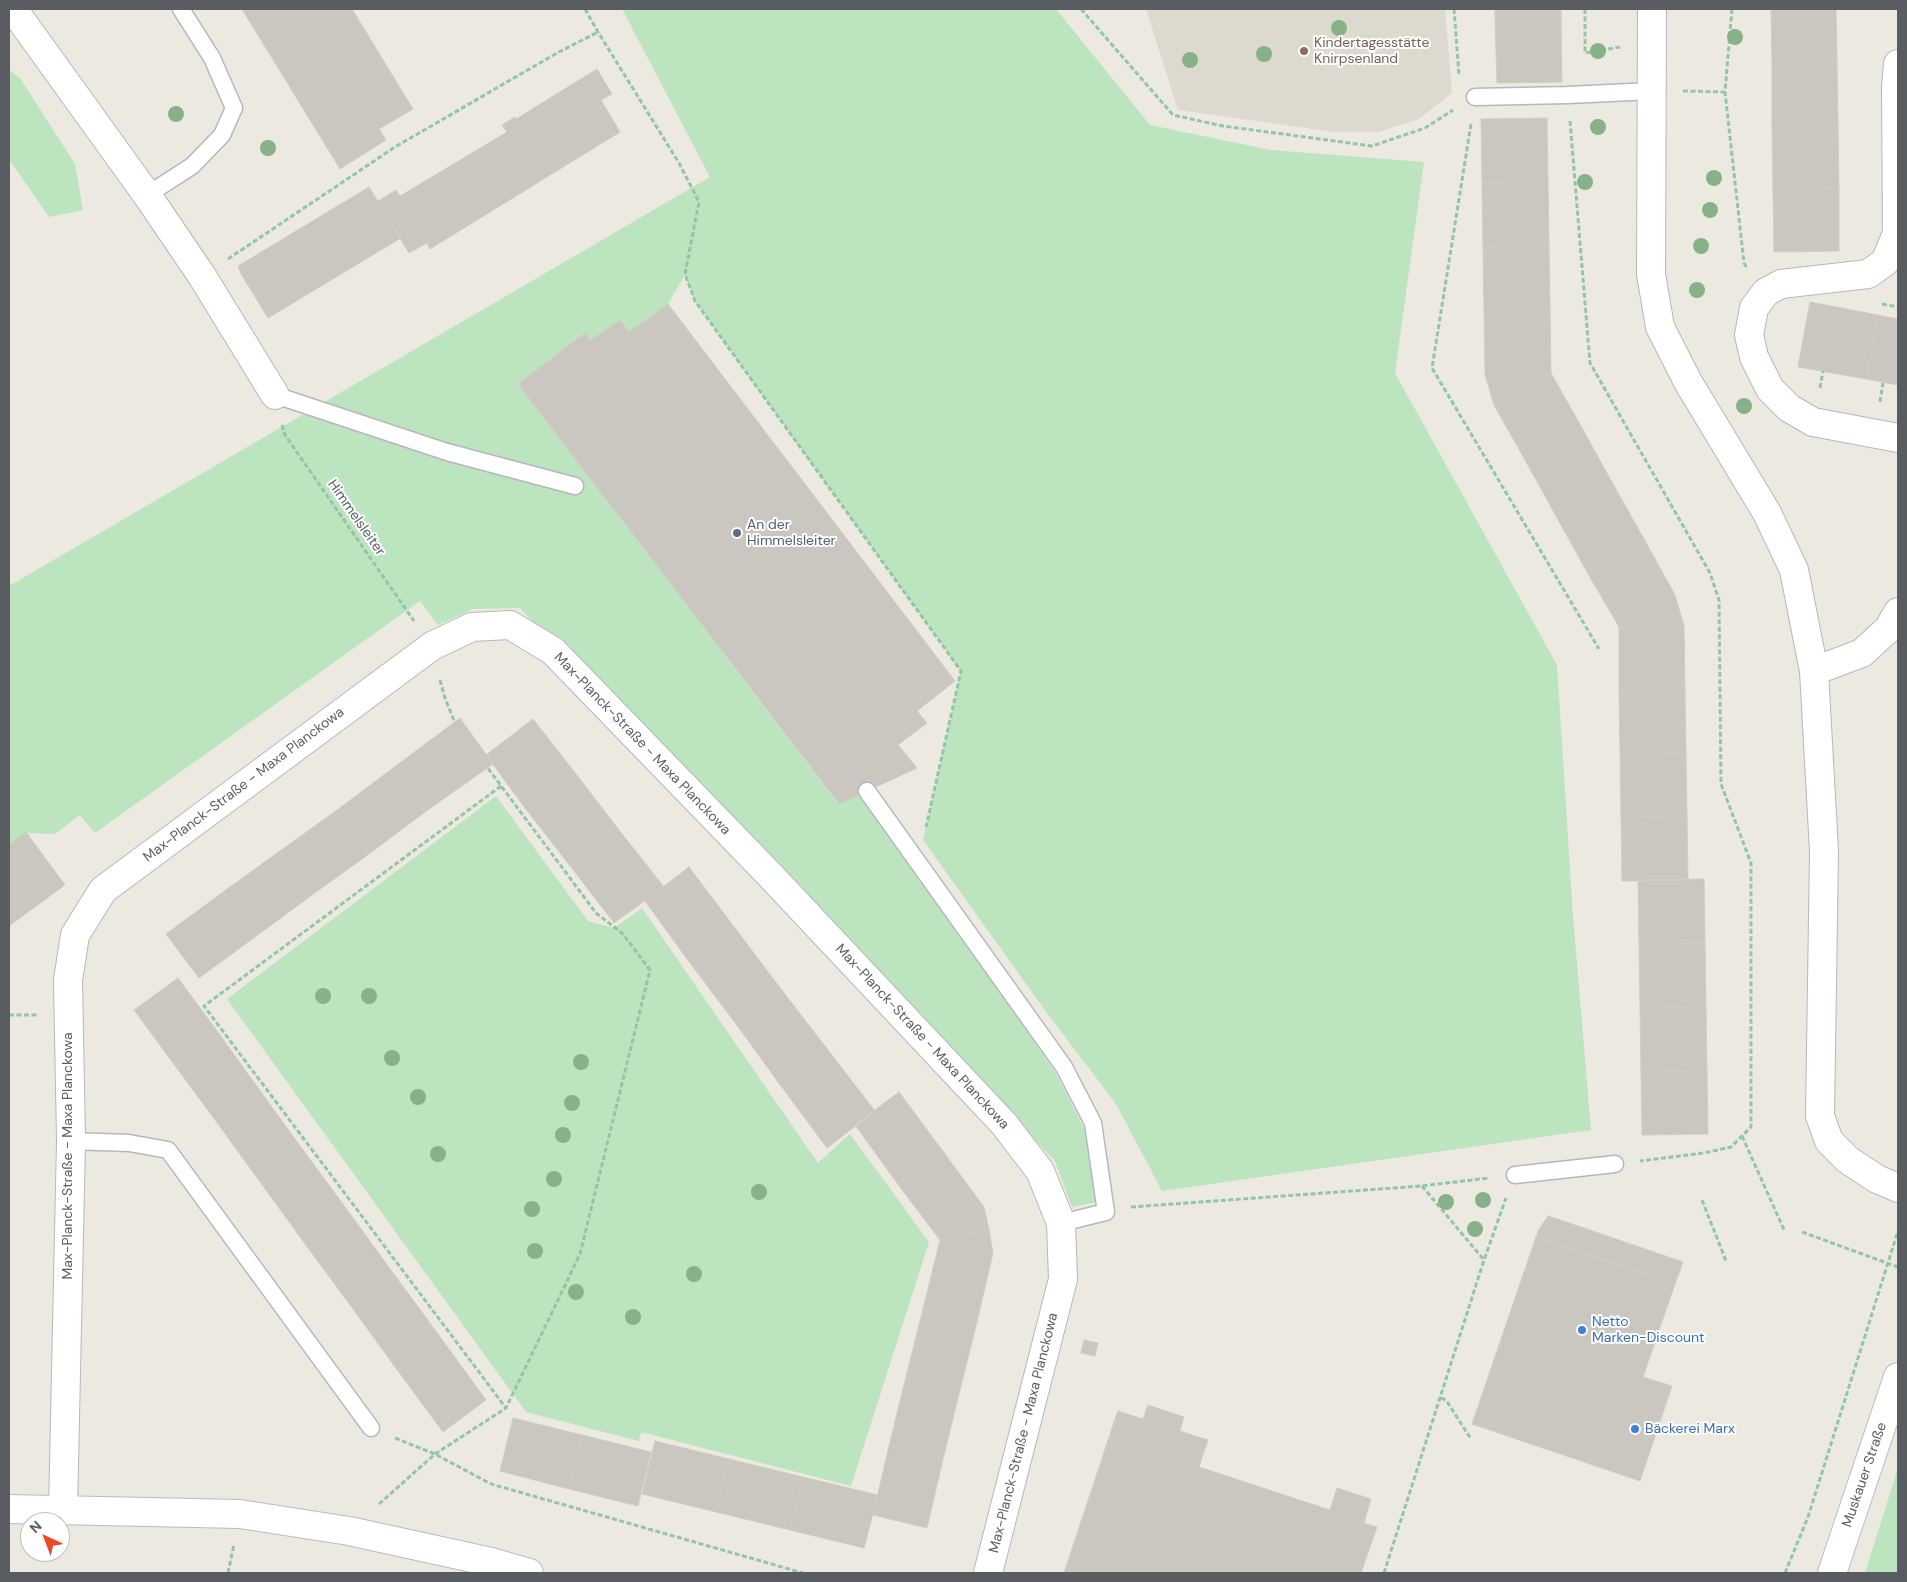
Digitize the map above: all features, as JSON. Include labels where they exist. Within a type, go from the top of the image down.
[{"type":"street","points":[[13,9],[147,195],[202,276],[275,395]]},
{"type":"street","points":[[1652,9],[1651,274],[1660,327],[1688,382],[1767,513],[1794,570],[1814,671],[1824,851],[1820,1116],[1829,1141],[1848,1160],[1877,1179],[1898,1188]]},
{"type":"street","points":[[1898,64],[1896,87],[1897,233],[1885,262],[1868,274],[1781,284],[1766,292],[1754,308],[1749,335],[1754,357],[1770,389],[1788,408],[1814,422],[1898,438]]},
{"type":"street","points":[[1814,671],[1862,653],[1888,629],[1898,612]]},
{"type":"street","name":"Max-Planck-Straße - Maxa Planckowa","points":[[64,1510],[71,1141],[68,980],[75,935],[104,890],[432,646],[472,627],[510,625],[553,651],[768,873],[1004,1124],[1040,1171],[1061,1223],[1063,1279],[988,1573]]},
{"type":"street","name":"Muskauer Straße","points":[[1832,1573],[1898,1377]]},
{"type":"street","points":[[9,1509],[240,1514],[349,1531],[491,1562],[529,1573]]},
{"type":"lane","points":[[147,195],[192,166],[222,135],[234,108],[212,58],[181,9]]},
{"type":"lane","points":[[1475,97],[1652,91]]},
{"type":"lane","points":[[275,395],[447,452],[575,486]]},
{"type":"lane","points":[[866,791],[1064,1067],[1093,1123],[1106,1212],[1061,1223]]},
{"type":"lane","points":[[71,1141],[129,1143],[168,1150],[370,1428]]},
{"type":"lane","points":[[1515,1175],[1614,1164]]},
{"type":"path","points":[[585,9],[679,163],[699,202],[685,274],[695,301],[961,671],[926,830]]},
{"type":"path","points":[[1080,9],[1173,115],[1223,126],[1372,146],[1425,128],[1475,97]]},
{"type":"path","points":[[1454,9],[1459,76],[1475,97],[1432,368],[1599,649]]},
{"type":"path","points":[[1585,9],[1585,53],[1652,41]]},
{"type":"path","points":[[1732,9],[1725,92],[1744,263],[1766,292]]},
{"type":"path","points":[[202,276],[394,147],[557,53],[598,32]]},
{"type":"path","points":[[1652,91],[1725,92]]},
{"type":"path","points":[[1568,95],[1590,362],[1710,573],[1719,600],[1721,784],[1751,863],[1751,1127],[1731,1147],[1614,1164]]},
{"type":"path","name":"Himmelsleiter","points":[[275,395],[285,436],[432,646]]},
{"type":"path","points":[[445,698],[454,723]]},
{"type":"path","points":[[349,1531],[435,1454],[506,1408],[580,1254],[650,970],[622,933],[596,913],[488,767]]},
{"type":"path","points":[[501,786],[204,1006],[506,1408]]},
{"type":"path","points":[[1742,1136],[1785,1232]]},
{"type":"path","points":[[1122,1208],[1421,1186],[1515,1175],[1484,1260],[1384,1573]]},
{"type":"path","points":[[1421,1186],[1484,1260]]},
{"type":"path","points":[[1702,1200],[1726,1262]]},
{"type":"path","points":[[1802,1232],[1898,1267]]},
{"type":"path","points":[[1785,1573],[1808,1517],[1898,1232]]},
{"type":"path","points":[[1441,1398],[1446,1400],[1469,1436],[1474,1438]]},
{"type":"path","points":[[370,1428],[435,1454],[491,1484],[803,1573]]},
{"type":"shaded area","name":"Kindertagesstätte Knirpsenland","points":[[1146,9],[1445,9],[1452,93],[1419,119],[1378,132],[1335,132],[1178,110]]},
{"type":"green space","points":[[622,9],[1056,9],[1150,125],[1271,150],[1424,162],[1395,373],[1557,665],[1573,916],[1591,1130],[1162,1191],[1116,1104],[1044,1009],[923,840],[961,671],[695,301],[685,275],[668,304],[629,332],[620,320],[591,340],[585,333],[518,384],[838,804],[867,791],[1055,1072],[1084,1128],[1097,1202],[1072,1207],[1055,1161],[520,608],[473,609],[438,625],[420,601],[95,833],[80,815],[55,834],[26,833],[9,845],[9,586],[710,177]]},
{"type":"green space","points":[[9,70],[20,78],[75,164],[83,210],[49,217],[9,159]]},
{"type":"green space","points":[[496,796],[588,921],[614,928],[642,908],[818,1163],[850,1134],[929,1242],[851,1486],[641,1432],[639,1441],[526,1412],[227,999]]},
{"type":"green space","points":[[1898,1468],[1898,1573],[1865,1573]]},
{"type":"building","points":[[242,9],[352,9],[413,109],[379,129],[386,140],[340,169]]},
{"type":"building","points":[[1495,9],[1561,9],[1561,18],[1495,19]]},
{"type":"building","points":[[1771,9],[1836,9],[1837,61],[1772,62]]},
{"type":"building","points":[[1561,18],[1562,82],[1497,83],[1495,19]]},
{"type":"building","points":[[1837,61],[1838,125],[1772,126],[1772,62]]},
{"type":"building","points":[[597,69],[612,94],[601,100],[620,132],[430,249],[427,243],[409,253],[378,201],[396,190],[400,196],[507,132],[502,125],[515,117],[516,119]]},
{"type":"building","points":[[1547,118],[1548,182],[1482,183],[1481,119]]},
{"type":"building","points":[[1838,125],[1839,188],[1773,189],[1772,126]]},
{"type":"building","points":[[1548,182],[1549,245],[1483,247],[1482,183]]},
{"type":"building","points":[[369,187],[401,238],[268,318],[238,266]]},
{"type":"building","points":[[1839,188],[1839,251],[1774,252],[1773,189]]},
{"type":"building","points":[[1549,245],[1550,309],[1484,310],[1483,247]]},
{"type":"building","points":[[1810,302],[1878,315],[1866,379],[1798,367]]},
{"type":"building","name":"An der Himmelsleiter","points":[[668,304],[955,681],[917,711],[927,723],[898,745],[917,768],[839,804],[518,384],[585,333],[591,340],[620,320],[629,332]]},
{"type":"building","points":[[1550,309],[1551,373],[1494,405],[1485,374],[1484,310]]},
{"type":"building","points":[[1878,315],[1898,319],[1898,385],[1866,379]]},
{"type":"building","points":[[1551,373],[1582,428],[1525,460],[1494,405]]},
{"type":"building","points":[[1582,428],[1613,484],[1556,516],[1525,460]]},
{"type":"building","points":[[1613,484],[1644,539],[1587,572],[1556,516]]},
{"type":"building","points":[[1644,539],[1675,595],[1684,626],[1619,627],[1587,572]]},
{"type":"building","points":[[1684,626],[1685,690],[1619,691],[1619,627]]},
{"type":"building","points":[[1685,690],[1686,753],[1620,754],[1619,691]]},
{"type":"building","points":[[460,718],[493,764],[425,812],[393,768]]},
{"type":"building","points":[[533,719],[576,774],[528,812],[486,755]]},
{"type":"building","points":[[1686,753],[1687,816],[1621,818],[1620,754]]},
{"type":"building","points":[[393,768],[425,812],[369,854],[337,810]]},
{"type":"building","points":[[576,774],[619,830],[571,867],[528,812]]},
{"type":"building","points":[[337,810],[369,854],[312,895],[280,851]]},
{"type":"building","points":[[1687,816],[1688,880],[1622,881],[1621,818]]},
{"type":"building","points":[[619,830],[664,887],[614,923],[571,867]]},
{"type":"building","points":[[26,832],[65,885],[9,926],[9,845]]},
{"type":"building","points":[[280,851],[312,895],[255,937],[223,892]]},
{"type":"building","points":[[689,867],[735,928],[690,963],[645,901]]},
{"type":"building","points":[[1704,879],[1705,943],[1639,944],[1638,880]]},
{"type":"building","points":[[223,892],[255,937],[199,978],[166,934]]},
{"type":"building","points":[[735,928],[781,989],[736,1024],[690,963]]},
{"type":"building","points":[[1705,943],[1706,1006],[1640,1008],[1639,944]]},
{"type":"building","points":[[178,978],[220,1035],[176,1067],[134,1010]]},
{"type":"building","points":[[781,989],[828,1050],[781,1086],[736,1024]]},
{"type":"building","points":[[1706,1006],[1707,1070],[1641,1072],[1640,1008]]},
{"type":"building","points":[[220,1035],[261,1092],[218,1124],[176,1067]]},
{"type":"building","points":[[828,1050],[875,1111],[827,1148],[781,1086]]},
{"type":"building","points":[[1707,1070],[1708,1134],[1642,1135],[1641,1072]]},
{"type":"building","points":[[261,1092],[306,1154],[263,1186],[218,1124]]},
{"type":"building","points":[[899,1092],[942,1150],[897,1183],[855,1125]]},
{"type":"building","points":[[942,1150],[984,1207],[989,1230],[940,1240],[897,1183]]},
{"type":"building","points":[[306,1154],[351,1215],[308,1248],[263,1186]]},
{"type":"building","points":[[351,1215],[396,1277],[353,1309],[308,1248]]},
{"type":"building","points":[[1548,1216],[1584,1228],[1576,1250],[1536,1237]]},
{"type":"building","points":[[1584,1228],[1683,1262],[1675,1284],[1576,1250]]},
{"type":"building","points":[[989,1230],[993,1253],[977,1322],[923,1309],[940,1240]]},
{"type":"building","name":"Netto Marken-Discount","points":[[1536,1237],[1675,1284],[1643,1377],[1672,1386],[1640,1481],[1472,1424]]},
{"type":"building","points":[[396,1277],[441,1338],[398,1371],[353,1309]]},
{"type":"building","points":[[923,1309],[977,1322],[960,1390],[906,1377]]},
{"type":"building","points":[[441,1338],[486,1400],[443,1432],[398,1371]]},
{"type":"building","points":[[1084,1340],[1098,1343],[1095,1356],[1081,1353]]},
{"type":"building","points":[[906,1377],[960,1390],[943,1459],[889,1446]]},
{"type":"building","points":[[1148,1405],[1184,1417],[1180,1431],[1208,1440],[1204,1452],[1114,1422],[1118,1411],[1143,1419]]},
{"type":"building","points":[[513,1418],[582,1435],[569,1489],[500,1471]]},
{"type":"building","points":[[1114,1422],[1204,1452],[1199,1467],[1330,1510],[1337,1488],[1371,1499],[1364,1523],[1377,1527],[1361,1573],[1064,1573]]},
{"type":"building","points":[[582,1435],[651,1452],[638,1506],[569,1489]]},
{"type":"building","points":[[655,1441],[729,1459],[716,1512],[642,1494]]},
{"type":"building","points":[[889,1446],[943,1459],[927,1528],[873,1515]]},
{"type":"building","points":[[729,1459],[803,1477],[790,1530],[716,1512]]},
{"type":"building","points":[[803,1477],[878,1495],[864,1548],[790,1530]]},
{"type":"place","name":"Kindertagesstätte Knirpsenland","points":[[1304,51]]},
{"type":"place","name":"An der Himmelsleiter","points":[[737,533]]},
{"type":"place","name":"Netto Marken-Discount","points":[[1582,1330]]},
{"type":"place","name":"Bäckerei Marx","points":[[1635,1429]]}]
